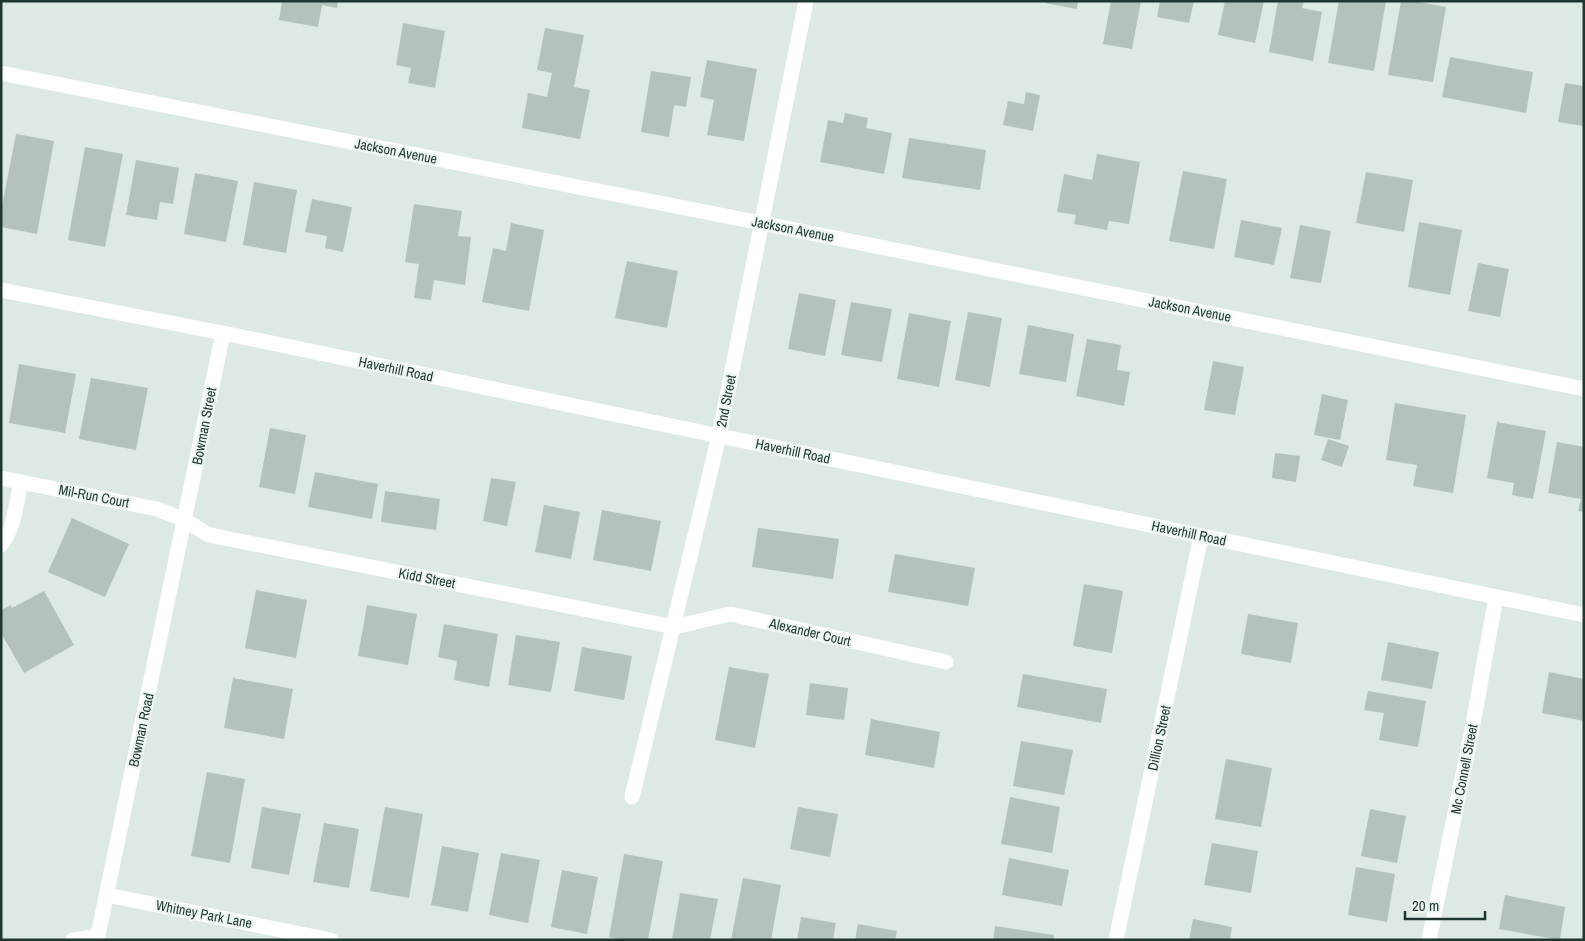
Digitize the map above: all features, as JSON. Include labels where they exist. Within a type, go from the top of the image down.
[{"type":"street","name":"2nd Street","points":[[632,797],[719,436],[806,1]]},
{"type":"street","name":"Jackson Avenue","points":[[1,73],[761,222],[1584,389]]},
{"type":"street","name":"Haverhill Road","points":[[1,290],[223,333],[1584,615]]},
{"type":"street","name":"Bowman Street","points":[[185,520],[223,333]]},
{"type":"street","name":"Mil-Run Court","points":[[1,478],[157,509],[185,520]]},
{"type":"street","points":[[1,545],[7,537],[12,524],[21,482]]},
{"type":"street","name":"Kidd Street","points":[[185,520],[207,534],[219,537],[674,627]]},
{"type":"street","name":"Bowman Road","points":[[97,938],[185,520]]},
{"type":"street","name":"Dillion Street","points":[[1116,940],[1201,536]]},
{"type":"street","name":"Mc Connell Street","points":[[1429,940],[1471,735],[1496,597]]},
{"type":"street","name":"Alexander Court","points":[[674,627],[730,614],[946,662]]},
{"type":"street","name":"Whitney Park Lane","points":[[107,895],[331,940]]},
{"type":"street","points":[[73,940],[97,938]]},
{"type":"building","points":[[282,1],[338,1],[337,8],[322,5],[318,27],[279,20]]},
{"type":"building","points":[[1045,1],[1078,1],[1077,9],[1045,3]]},
{"type":"building","points":[[1111,1],[1141,1],[1132,49],[1103,44]]},
{"type":"building","points":[[1160,1],[1194,1],[1189,23],[1157,17]]},
{"type":"building","points":[[1225,1],[1264,1],[1255,43],[1218,35]]},
{"type":"building","points":[[1278,1],[1304,1],[1302,8],[1322,12],[1313,61],[1269,52]]},
{"type":"building","points":[[1339,1],[1386,1],[1374,71],[1328,63]]},
{"type":"building","points":[[1401,1],[1414,1],[1446,7],[1433,82],[1388,75]]},
{"type":"building","points":[[403,23],[445,31],[435,88],[408,83],[411,68],[396,65]]},
{"type":"building","points":[[545,28],[584,35],[574,87],[590,90],[580,139],[522,128],[528,93],[547,97],[552,73],[537,70]]},
{"type":"building","points":[[1450,57],[1533,72],[1526,113],[1442,97]]},
{"type":"building","points":[[707,60],[757,69],[744,141],[707,135],[714,100],[700,97]]},
{"type":"building","points":[[651,71],[691,77],[686,107],[674,105],[669,137],[641,132]]},
{"type":"building","points":[[1565,83],[1584,86],[1584,126],[1558,122]]},
{"type":"building","points":[[1026,92],[1040,95],[1033,131],[1003,125],[1008,101],[1024,104]]},
{"type":"building","points":[[845,113],[868,118],[866,128],[892,133],[884,174],[820,162],[828,120],[843,123]]},
{"type":"building","points":[[16,134],[54,141],[37,234],[1,227],[1,211]]},
{"type":"building","points":[[909,138],[986,150],[980,190],[902,178]]},
{"type":"building","points":[[85,147],[123,154],[105,247],[68,240]]},
{"type":"building","points":[[1097,154],[1140,162],[1129,224],[1109,221],[1107,230],[1074,224],[1076,215],[1057,212],[1064,174],[1092,180]]},
{"type":"building","points":[[136,160],[179,168],[173,204],[160,202],[157,220],[126,215]]},
{"type":"building","points":[[1183,171],[1227,179],[1214,249],[1169,241]]},
{"type":"building","points":[[1366,172],[1413,180],[1404,232],[1356,223]]},
{"type":"building","points":[[195,173],[238,181],[226,242],[184,234]]},
{"type":"building","points":[[254,182],[297,190],[286,253],[243,245]]},
{"type":"building","points":[[312,199],[352,207],[343,252],[325,248],[327,236],[305,232]]},
{"type":"building","points":[[414,204],[462,211],[458,236],[471,237],[465,285],[434,280],[431,300],[414,298],[419,264],[405,262]]},
{"type":"building","points":[[1241,220],[1282,228],[1274,265],[1234,257]]},
{"type":"building","points":[[1419,222],[1462,230],[1450,295],[1408,287]]},
{"type":"building","points":[[511,223],[544,230],[529,311],[482,302],[493,248],[506,251]]},
{"type":"building","points":[[1300,225],[1331,231],[1321,283],[1290,278]]},
{"type":"building","points":[[627,261],[678,271],[667,328],[615,318]]},
{"type":"building","points":[[1478,263],[1509,269],[1500,317],[1468,311]]},
{"type":"building","points":[[799,293],[836,300],[825,356],[788,349]]},
{"type":"building","points":[[851,302],[892,309],[882,362],[841,355]]},
{"type":"building","points":[[968,312],[1002,318],[990,387],[955,380]]},
{"type":"building","points":[[909,313],[951,321],[939,387],[897,379]]},
{"type":"building","points":[[1028,325],[1074,334],[1066,382],[1019,374]]},
{"type":"building","points":[[1087,339],[1121,345],[1117,370],[1130,372],[1124,406],[1076,396]]},
{"type":"building","points":[[1213,361],[1244,367],[1235,415],[1204,410]]},
{"type":"building","points":[[19,364],[76,374],[65,433],[9,423]]},
{"type":"building","points":[[91,378],[148,388],[136,450],[79,439]]},
{"type":"building","points":[[1322,394],[1348,400],[1340,440],[1314,435]]},
{"type":"building","points":[[1395,403],[1466,415],[1453,493],[1413,486],[1417,465],[1386,460]]},
{"type":"building","points":[[1497,422],[1546,431],[1533,499],[1512,495],[1514,483],[1487,478]]},
{"type":"building","points":[[270,428],[306,435],[295,494],[259,487]]},
{"type":"building","points":[[1328,439],[1349,446],[1342,467],[1321,460]]},
{"type":"building","points":[[1557,442],[1584,447],[1584,512],[1578,511],[1581,499],[1548,493]]},
{"type":"building","points":[[1275,453],[1300,456],[1296,482],[1272,478]]},
{"type":"building","points":[[315,472],[378,484],[372,519],[308,507]]},
{"type":"building","points":[[491,478],[516,482],[507,526],[483,521]]},
{"type":"building","points":[[385,491],[440,499],[436,530],[381,522]]},
{"type":"building","points":[[544,505],[580,512],[571,559],[535,552]]},
{"type":"building","points":[[602,510],[661,521],[651,571],[593,560]]},
{"type":"building","points":[[72,518],[129,544],[105,597],[48,572]]},
{"type":"building","points":[[758,528],[839,539],[833,579],[752,567]]},
{"type":"building","points":[[895,554],[975,568],[968,606],[888,592]]},
{"type":"building","points":[[1084,584],[1123,591],[1112,653],[1073,646]]},
{"type":"building","points":[[256,590],[307,600],[296,658],[245,648]]},
{"type":"building","points":[[44,591],[74,645],[24,673],[1,633],[1,610],[11,605],[12,608]]},
{"type":"building","points":[[367,605],[417,614],[408,665],[358,656]]},
{"type":"building","points":[[1248,614],[1298,623],[1291,663],[1241,654]]},
{"type":"building","points":[[444,624],[498,634],[489,687],[454,680],[457,661],[438,657]]},
{"type":"building","points":[[516,635],[560,642],[551,692],[508,685]]},
{"type":"building","points":[[1388,642],[1439,652],[1432,689],[1381,680]]},
{"type":"building","points":[[582,647],[632,656],[624,700],[574,691]]},
{"type":"building","points":[[729,667],[769,674],[755,748],[715,740]]},
{"type":"building","points":[[1549,672],[1584,679],[1584,721],[1542,713]]},
{"type":"building","points":[[1023,674],[1107,689],[1101,723],[1017,707]]},
{"type":"building","points":[[233,678],[293,689],[284,739],[224,728]]},
{"type":"building","points":[[810,683],[848,688],[844,720],[806,715]]},
{"type":"building","points":[[1368,691],[1426,701],[1418,747],[1379,740],[1384,713],[1364,710]]},
{"type":"building","points":[[871,719],[940,732],[934,768],[865,755]]},
{"type":"building","points":[[1021,741],[1073,750],[1064,795],[1013,786]]},
{"type":"building","points":[[1226,759],[1272,768],[1261,827],[1215,819]]},
{"type":"building","points":[[207,772],[245,779],[230,863],[191,856]]},
{"type":"building","points":[[1010,797],[1060,807],[1052,853],[1001,844]]},
{"type":"building","points":[[262,807],[301,814],[289,875],[251,868]]},
{"type":"building","points":[[385,807],[423,814],[409,898],[370,891]]},
{"type":"building","points":[[798,807],[838,814],[830,857],[790,849]]},
{"type":"building","points":[[1370,809],[1406,816],[1397,863],[1361,856]]},
{"type":"building","points":[[324,823],[359,829],[349,888],[313,882]]},
{"type":"building","points":[[1212,843],[1258,851],[1251,893],[1204,885]]},
{"type":"building","points":[[442,846],[479,853],[468,912],[431,905]]},
{"type":"building","points":[[501,853],[540,860],[528,923],[489,915]]},
{"type":"building","points":[[624,854],[663,861],[648,940],[626,940],[609,937]]},
{"type":"building","points":[[1009,858],[1069,870],[1062,906],[1002,895]]},
{"type":"building","points":[[1356,867],[1395,874],[1387,922],[1348,915]]},
{"type":"building","points":[[562,870],[598,877],[587,934],[551,927]]},
{"type":"building","points":[[743,878],[781,885],[771,940],[731,940]]},
{"type":"building","points":[[680,893],[718,899],[710,940],[672,940]]},
{"type":"building","points":[[1505,895],[1565,907],[1560,940],[1499,929]]},
{"type":"building","points":[[801,917],[836,923],[833,940],[797,940]]},
{"type":"building","points":[[1193,919],[1232,927],[1230,940],[1189,940]]},
{"type":"building","points":[[858,924],[897,931],[895,940],[855,940]]},
{"type":"building","points":[[995,926],[1054,935],[1054,940],[993,940]]}]
